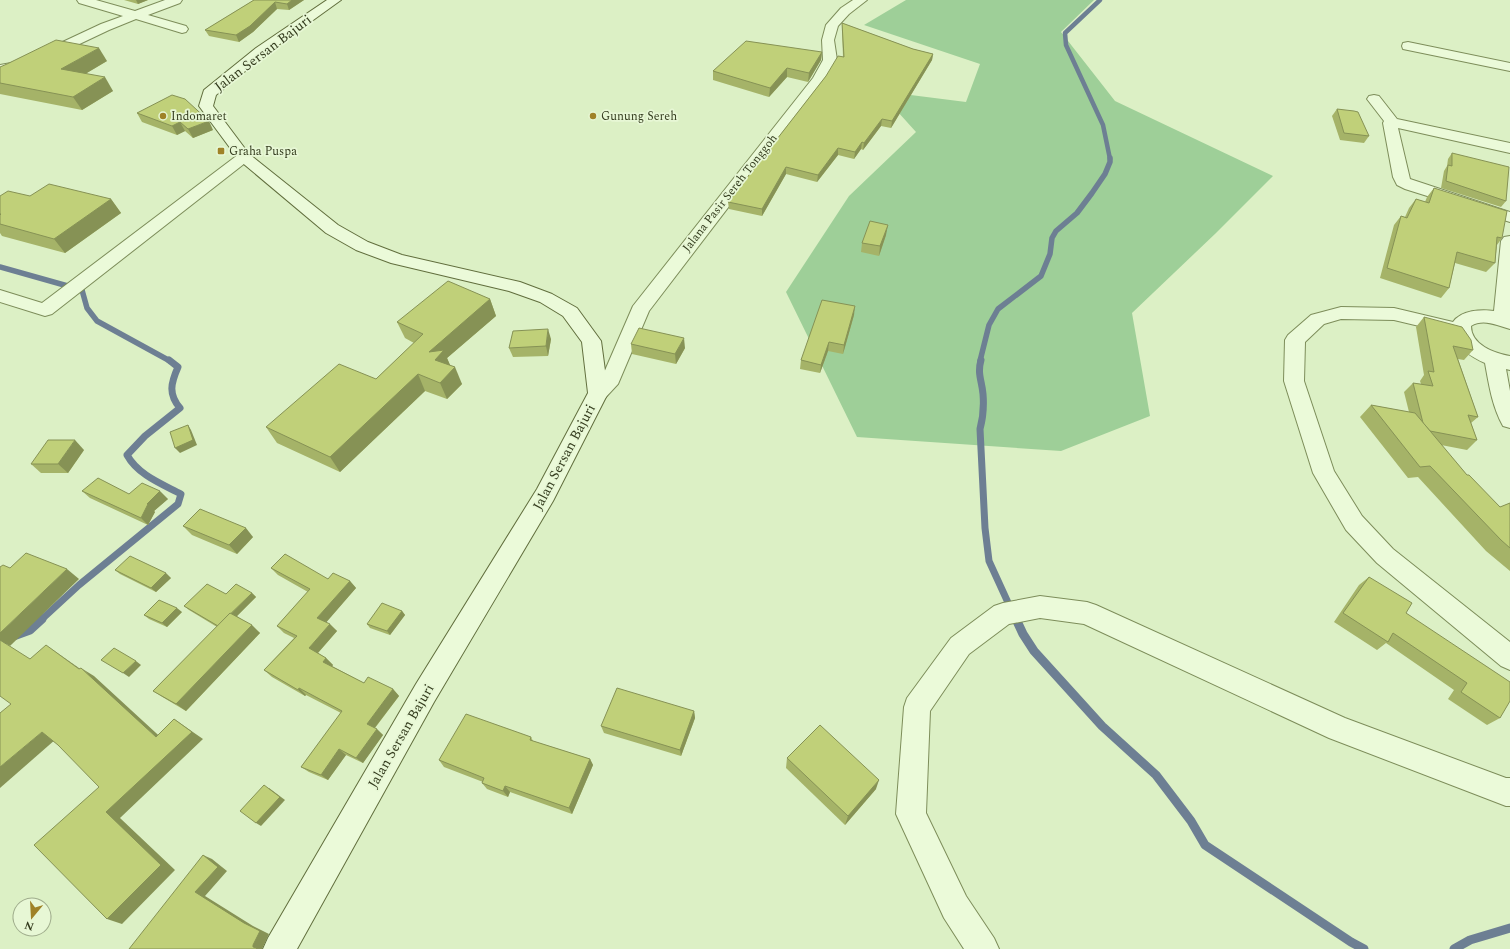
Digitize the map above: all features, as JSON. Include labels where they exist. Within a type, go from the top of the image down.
[{"type":"street","points":[[83,0],[182,29]]},
{"type":"street","points":[[0,69],[26,64],[105,27],[176,0]]},
{"type":"street","name":"Jalan Sersan Bajuri","points":[[279,949],[425,693],[545,495],[598,393],[591,341],[570,312],[546,298],[514,286],[397,259],[362,246],[332,229],[241,153],[206,106],[209,93],[261,51],[335,0]]},
{"type":"street","name":"Jalana Pasir Sereh Tonggoh","points":[[598,393],[611,379],[640,310],[819,79],[830,60],[828,40],[832,24],[845,11],[861,0]]},
{"type":"street","points":[[1408,46],[1510,67]]},
{"type":"street","points":[[1374,99],[1392,122],[1510,148]]},
{"type":"street","points":[[1392,122],[1390,124],[1403,182],[1411,186],[1510,217]]},
{"type":"street","points":[[0,296],[43,300],[241,153]]},
{"type":"street","points":[[1510,241],[1507,321],[1477,316],[1468,318],[1462,323],[1460,330],[1463,337],[1470,345],[1502,361],[1499,390],[1505,412],[1510,420]]},
{"type":"street","points":[[0,284],[43,300]]},
{"type":"street","points":[[1460,330],[1394,314],[1341,314],[1318,318],[1295,340],[1294,381],[1324,473],[1354,523],[1385,556],[1510,658]]},
{"type":"street","points":[[983,949],[955,907],[911,814],[917,707],[960,646],[1003,614],[1040,607],[1087,613],[1339,729],[1506,792],[1510,792]]},
{"type":"green space","points":[[906,0],[1094,0],[1061,32],[1115,101],[1273,176],[1132,313],[1150,416],[1061,451],[857,437],[786,292],[849,196],[916,132],[879,91],[966,102],[980,64],[864,25]]},
{"type":"building","points":[[254,0],[292,0],[287,4],[275,2],[250,26],[236,35],[205,30]]},
{"type":"building","points":[[842,23],[913,49],[933,54],[892,121],[882,119],[864,143],[862,142],[855,152],[838,148],[818,175],[786,167],[762,209],[728,202],[826,76],[838,56],[844,57]]},
{"type":"building","points":[[56,40],[99,48],[61,69],[105,77],[73,97],[0,83],[0,67]]},
{"type":"building","points":[[746,41],[822,52],[809,73],[787,68],[770,88],[713,71]]},
{"type":"building","points":[[172,95],[185,99],[209,121],[188,129],[180,122],[172,126],[137,113]]},
{"type":"building","points":[[1337,109],[1358,112],[1369,136],[1344,133]]},
{"type":"building","points":[[1452,153],[1509,167],[1506,201],[1446,181],[1448,165],[1452,166]]},
{"type":"building","points":[[49,184],[111,199],[54,239],[0,224],[0,196],[8,191],[30,196]]},
{"type":"building","points":[[1434,188],[1507,211],[1502,238],[1497,237],[1495,263],[1457,252],[1449,288],[1387,268],[1401,216],[1407,218],[1416,199],[1429,203]]},
{"type":"building","points":[[870,221],[888,225],[880,246],[862,243]]},
{"type":"building","points":[[448,281],[490,299],[429,352],[444,350],[435,360],[455,367],[440,383],[418,374],[330,457],[266,427],[339,364],[376,379],[423,334],[397,322]]},
{"type":"building","points":[[822,300],[855,306],[844,345],[829,342],[821,365],[801,360]]},
{"type":"building","points":[[1424,317],[1462,327],[1471,340],[1473,350],[1453,346],[1478,417],[1468,415],[1477,440],[1430,431],[1423,423],[1413,383],[1433,386],[1428,371],[1434,372]]},
{"type":"building","points":[[639,328],[684,338],[675,354],[631,344]]},
{"type":"building","points":[[548,329],[546,346],[509,348],[513,331]]},
{"type":"building","points":[[1371,405],[1415,413],[1467,475],[1469,475],[1500,507],[1510,503],[1510,548],[1430,466],[1420,467]]},
{"type":"building","points":[[188,425],[193,440],[175,448],[170,432]]},
{"type":"building","points":[[48,440],[75,440],[58,464],[31,464]]},
{"type":"building","points":[[98,478],[129,494],[142,483],[160,491],[147,504],[141,518],[82,491]]},
{"type":"building","points":[[200,509],[246,528],[229,545],[183,526]]},
{"type":"building","points":[[26,553],[67,569],[0,633],[0,567],[3,565],[10,568]]},
{"type":"building","points":[[285,554],[328,579],[333,573],[350,581],[317,618],[330,624],[309,648],[326,658],[323,662],[364,683],[368,677],[393,689],[367,724],[377,729],[356,758],[339,749],[321,775],[301,767],[342,711],[299,688],[298,690],[264,670],[297,636],[277,626],[310,589],[271,568]]},
{"type":"building","points":[[130,556],[166,573],[151,588],[115,570]]},
{"type":"building","points":[[1369,577],[1412,603],[1406,613],[1510,682],[1510,701],[1500,718],[1461,692],[1467,683],[1393,633],[1388,642],[1343,613]]},
{"type":"building","points":[[207,584],[226,594],[236,584],[252,593],[218,626],[184,606]]},
{"type":"building","points":[[159,600],[177,608],[162,623],[144,615]]},
{"type":"building","points":[[382,603],[402,611],[387,631],[367,624]]},
{"type":"building","points":[[230,613],[252,625],[176,704],[153,691]]},
{"type":"building","points":[[0,640],[30,659],[46,645],[79,669],[81,668],[156,737],[174,719],[192,732],[106,812],[161,865],[107,919],[34,845],[99,787],[58,745],[42,732],[0,767],[0,713],[11,704],[0,696]]},
{"type":"building","points":[[114,648],[136,661],[123,673],[101,660]]},
{"type":"building","points":[[617,688],[694,711],[680,750],[601,726]]},
{"type":"building","points":[[466,714],[531,737],[530,740],[590,759],[569,808],[505,786],[503,791],[482,783],[484,778],[439,760]]},
{"type":"building","points":[[820,725],[879,780],[848,816],[787,758]]},
{"type":"building","points":[[264,785],[280,797],[256,823],[240,811]]},
{"type":"building","points":[[203,855],[218,867],[195,892],[244,923],[260,931],[253,945],[253,947],[257,948],[129,949]]},
{"type":"waterway","points":[[1100,0],[1065,33],[1066,45],[1103,125],[1110,159]]},
{"type":"waterway","points":[[980,361],[989,325],[998,309],[1041,276],[1050,254],[1052,238],[1056,231],[1077,213],[1105,174],[1110,159]]},
{"type":"waterway","points":[[0,267],[82,290],[87,308],[97,321],[170,361]]},
{"type":"waterway","points":[[41,620],[79,585],[178,504],[181,494],[158,483],[137,468],[127,455],[145,436],[180,408],[172,393],[172,383],[178,367],[169,360]]},
{"type":"waterway","points":[[981,360],[980,373],[983,416],[980,429],[985,528],[989,561],[1016,620]]},
{"type":"waterway","points":[[0,642],[30,630],[42,619]]},
{"type":"waterway","points":[[1016,619],[1023,634],[1034,651],[1102,726],[1156,775],[1191,821],[1205,845],[1351,942],[1364,949]]},
{"type":"waterway","points":[[1454,949],[1470,940],[1510,928]]},
{"type":"place","name":"Indomaret","points":[[163,116]]},
{"type":"place","name":"Gunung Sereh","points":[[593,116]]},
{"type":"place","name":"Graha Puspa","points":[[221,151]]}]
